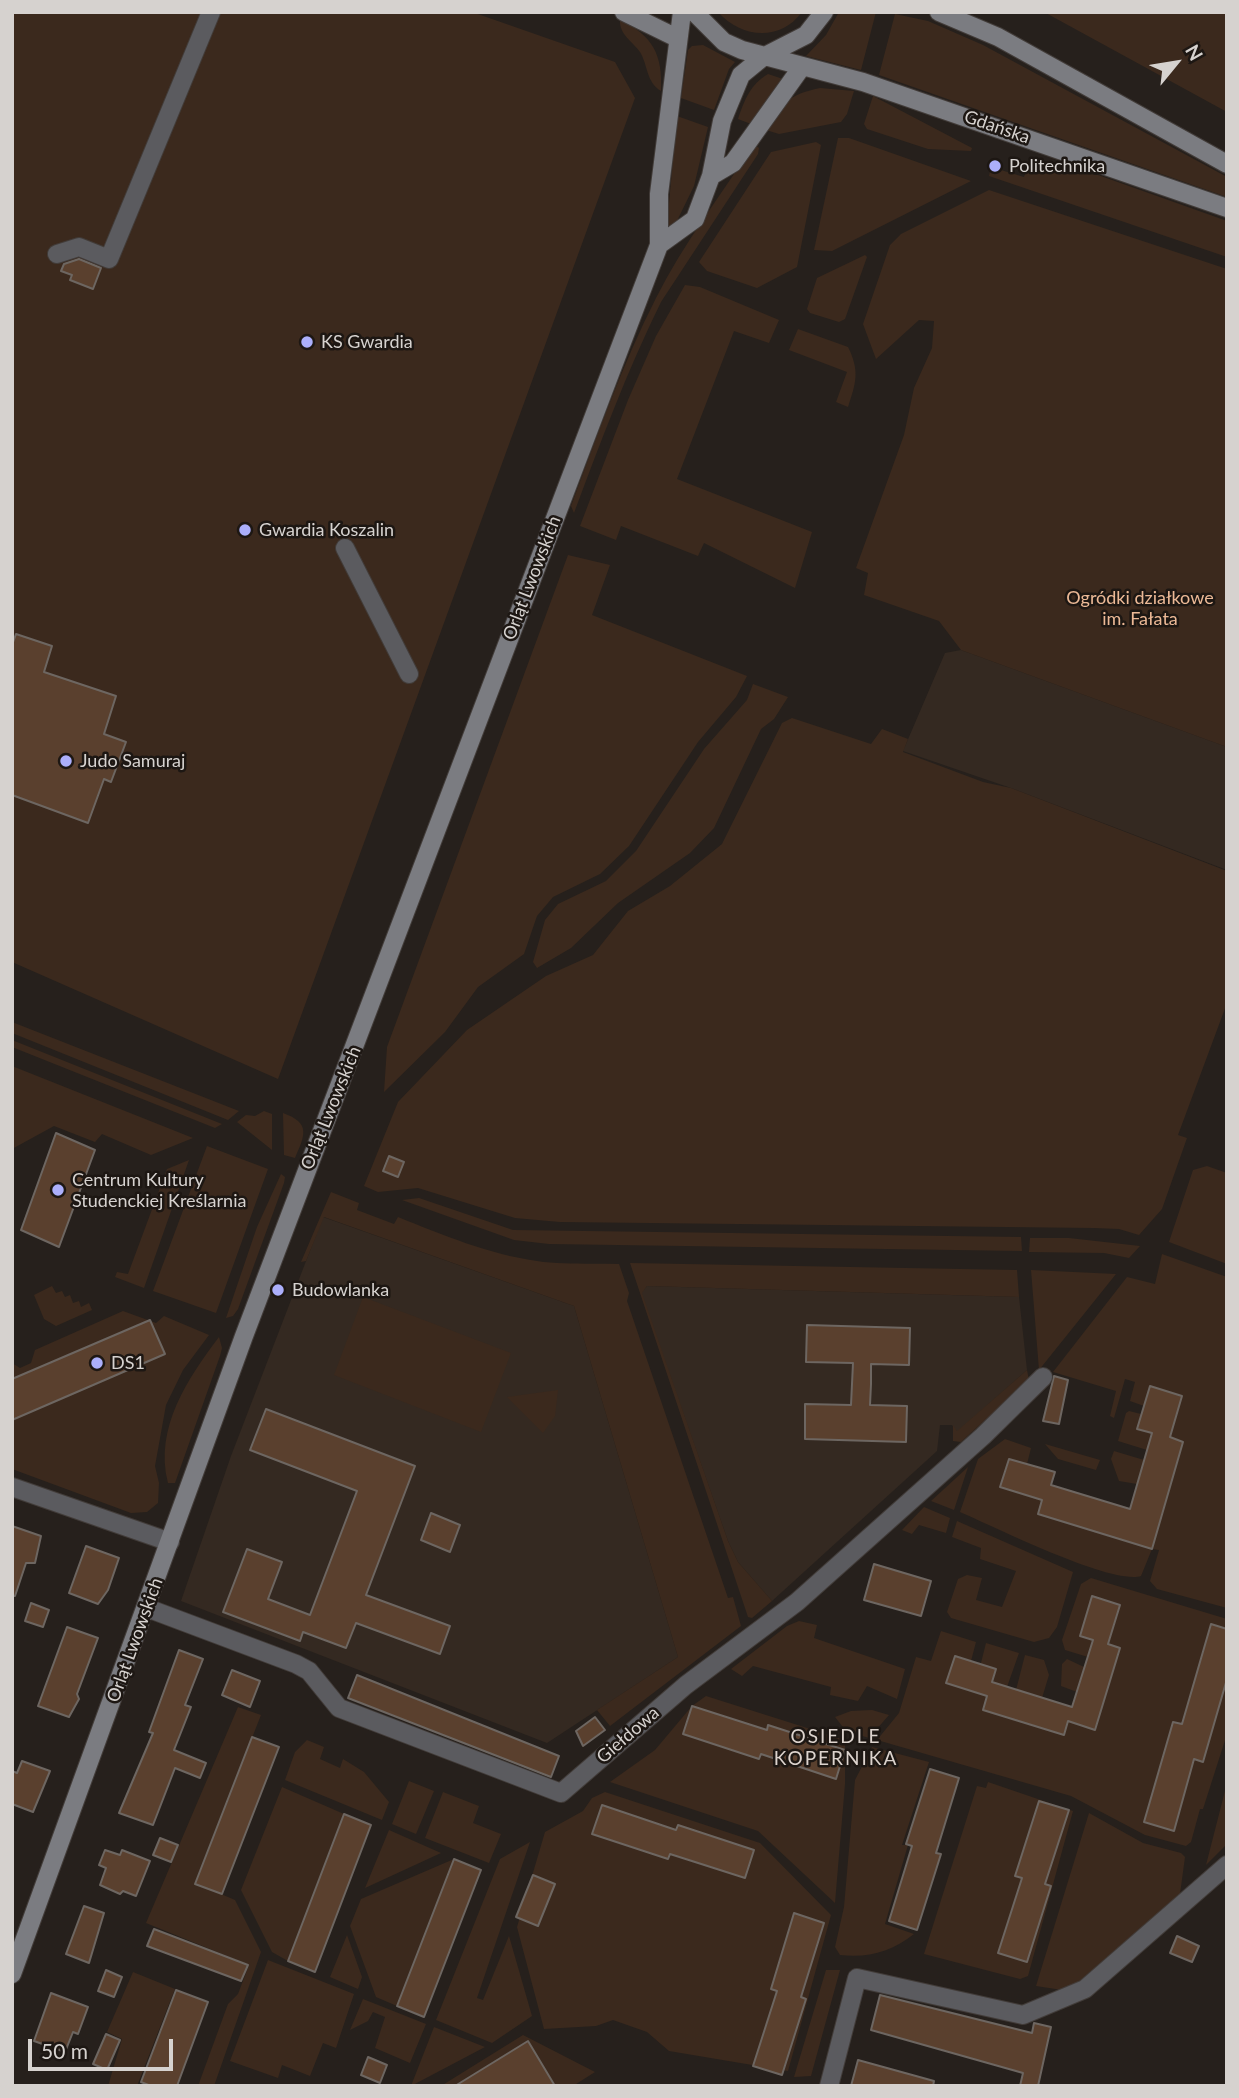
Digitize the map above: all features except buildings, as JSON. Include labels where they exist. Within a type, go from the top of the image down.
[{"type":"main road","points":[[624,12],[677,38]]},
{"type":"main road","name":"Orląt Lwowskich","points":[[12,1974],[306,1172],[659,245],[659,194],[682,12]]},
{"type":"main road","name":"Gdańska","points":[[694,12],[724,42],[763,57],[863,82],[1227,208]]},
{"type":"main road","points":[[659,245],[695,219],[711,176],[722,121],[741,75],[763,57],[806,35],[824,12]]},
{"type":"main road","points":[[940,12],[998,37],[1227,164]]},
{"type":"main road","points":[[711,176],[733,163],[801,68]]},
{"type":"street","points":[[57,254],[79,247],[108,259],[211,12]]},
{"type":"street","points":[[345,548],[409,674]]},
{"type":"street","name":"Giełdowa","points":[[147,1608],[296,1664],[309,1671],[339,1707],[561,1793],[686,1685],[797,1602],[984,1436],[1042,1377]]},
{"type":"street","points":[[12,1486],[170,1542]]},
{"type":"street","points":[[830,2086],[857,1978],[1023,2015],[1086,1989],[1227,1865]]},
{"type":"shaded area","points":[[961,650],[1227,747],[1227,870],[1011,788],[903,751],[945,653]]},
{"type":"shaded area","points":[[323,1217],[574,1306],[678,1657],[547,1743],[181,1601],[231,1456]]},
{"type":"shaded area","points":[[647,1286],[1019,1297],[1027,1370],[957,1432],[952,1425],[940,1425],[937,1451],[772,1601],[738,1562],[728,1541],[641,1293]]},
{"type":"green space","name":"Gwardia Koszalin","points":[[12,12],[472,12],[615,62],[635,98],[278,1079],[12,962]]},
{"type":"green space","points":[[718,12],[802,12],[783,28],[760,33],[738,27]]},
{"type":"green space","points":[[839,12],[876,12],[861,70],[806,56],[826,35]]},
{"type":"green space","points":[[1044,12],[1227,12],[1227,112]]},
{"type":"green space","points":[[895,14],[928,21],[983,45],[1227,177],[1227,197],[879,75]]},
{"type":"green space","points":[[620,20],[640,32],[653,47],[660,66],[661,91],[650,78],[640,52],[624,33]]},
{"type":"green space","points":[[703,45],[735,62],[729,69],[714,110],[681,98],[688,50],[692,46]]},
{"type":"green space","points":[[768,74],[783,79],[751,124],[738,119],[749,93]]},
{"type":"green space","points":[[820,88],[854,91],[847,114],[841,122],[779,134],[766,130],[787,101]]},
{"type":"green space","points":[[873,96],[972,148],[971,151],[928,149],[867,129],[864,124]]},
{"type":"green space","points":[[677,116],[708,127],[694,186],[674,227],[667,225]]},
{"type":"green space","points":[[838,138],[849,138],[971,181],[832,251],[814,250]]},
{"type":"green space","points":[[816,142],[821,145],[797,267],[757,288],[707,271],[699,262],[771,152]]},
{"type":"green space","points":[[754,144],[759,148],[758,154],[661,302],[604,433],[574,513],[571,506],[610,401],[656,298],[678,258]]},
{"type":"green space","points":[[991,167],[1024,177],[1027,169],[1098,175],[1227,221],[1227,257],[989,176]]},
{"type":"green space","name":"Ogródki działkowe im. Fałata","points":[[989,190],[1227,269],[1227,747],[961,650],[939,621],[864,595],[868,573],[856,568],[904,435],[914,388],[932,348],[934,321],[919,320],[876,359],[863,324],[890,245],[901,234]]},
{"type":"green space","points":[[865,255],[867,257],[845,319],[839,322],[810,313],[807,309],[817,278]]},
{"type":"green space","points":[[685,285],[700,287],[779,320],[769,343],[734,331],[677,479],[812,532],[795,588],[704,543],[698,556],[621,526],[616,540],[580,526],[628,400],[656,336]]},
{"type":"green space","points":[[798,329],[848,347],[856,377],[848,407],[836,402],[847,372],[789,350]]},
{"type":"green space","points":[[568,555],[610,565],[592,615],[747,676],[736,697],[698,742],[629,846],[600,874],[553,897],[537,916],[524,954],[478,987],[445,1032],[384,1092],[387,1047]]},
{"type":"green space","points":[[753,684],[788,697],[774,719],[761,729],[714,828],[690,853],[618,903],[571,948],[537,968],[533,962],[545,920],[558,904],[606,881],[636,851],[704,749],[747,700]]},
{"type":"green space","points":[[792,718],[871,744],[882,729],[908,739],[903,752],[983,782],[1011,788],[1227,871],[1227,1003],[1178,1135],[1187,1138],[1162,1209],[1139,1235],[1119,1229],[1094,1228],[560,1222],[515,1218],[418,1188],[378,1192],[364,1186],[398,1102],[467,1030],[546,976],[593,955],[628,911],[670,886],[722,844],[782,723]]},
{"type":"green space","points":[[12,1022],[239,1111],[228,1120],[12,1033]]},
{"type":"green space","points":[[12,1040],[222,1124],[215,1128],[12,1047]]},
{"type":"green space","points":[[12,1066],[193,1138],[151,1155],[102,1134],[95,1142],[54,1126],[12,1149]]},
{"type":"green space","points":[[264,1111],[272,1114],[272,1150],[237,1122],[246,1115],[255,1116]]},
{"type":"green space","points":[[283,1113],[302,1126],[303,1136],[295,1158],[284,1155]]},
{"type":"green space","points":[[207,1146],[268,1169],[216,1313],[153,1291]]},
{"type":"green space","points":[[189,1160],[144,1288],[115,1277],[117,1272],[128,1274],[167,1169]]},
{"type":"green space","points":[[1207,1166],[1227,1173],[1227,1264],[1169,1242],[1193,1170]]},
{"type":"green space","points":[[281,1174],[285,1177],[284,1183],[238,1309],[233,1316],[226,1318],[257,1227]]},
{"type":"green space","points":[[331,1192],[359,1203],[357,1210],[394,1224],[398,1217],[501,1254],[547,1262],[619,1264],[629,1293],[627,1301],[728,1598],[733,1597],[741,1626],[610,1726],[597,1710],[678,1657],[574,1306],[324,1217],[306,1261],[301,1262]]},
{"type":"green space","points":[[419,1198],[513,1230],[1021,1237],[1022,1251],[549,1244],[514,1240],[402,1200]]},
{"type":"green space","points":[[1030,1238],[1069,1238],[1140,1246],[1129,1258],[1104,1253],[1029,1252]]},
{"type":"green space","points":[[1162,1254],[1227,1277],[1227,1608],[1157,1589],[1150,1581],[1159,1550],[1152,1549],[1141,1576],[1105,1572],[1080,1564],[960,1512],[978,1459],[1005,1439],[1031,1448],[1027,1464],[1009,1459],[1001,1488],[1042,1500],[1039,1514],[1152,1548],[1183,1442],[1170,1437],[1150,1386],[1144,1406],[1130,1401],[1135,1382],[1125,1379],[1114,1418],[1110,1416],[1116,1391],[1053,1372],[1127,1277],[1155,1284]]},
{"type":"green space","points":[[630,1263],[1017,1270],[1019,1297],[647,1286],[642,1293],[728,1541],[738,1562],[772,1601],[752,1618],[748,1617]]},
{"type":"green space","points":[[1031,1270],[1116,1274],[1039,1370]]},
{"type":"green space","points":[[52,1286],[56,1293],[62,1291],[65,1297],[70,1295],[73,1303],[79,1301],[81,1307],[89,1303],[92,1310],[56,1326],[44,1319],[34,1295]]},
{"type":"green space","points":[[363,1297],[511,1353],[481,1432],[334,1375]]},
{"type":"green space","points":[[123,1311],[156,1323],[164,1316],[209,1335],[183,1370],[166,1405],[155,1466],[159,1483],[158,1503],[147,1512],[131,1513],[12,1469],[12,1363],[20,1368],[31,1363],[35,1350]]},
{"type":"green space","points":[[219,1337],[222,1348],[220,1356],[175,1483],[168,1483],[165,1463],[170,1423],[196,1369]]},
{"type":"green space","points":[[1027,1370],[1029,1380],[961,1442],[953,1441],[953,1425],[957,1431]]},
{"type":"green space","points":[[558,1390],[555,1416],[543,1433],[507,1397]]},
{"type":"green space","points":[[1129,1411],[1141,1414],[1137,1429],[1152,1433],[1147,1450],[1118,1441],[1126,1413]]},
{"type":"green space","points":[[1045,1444],[1100,1460],[1096,1470],[1058,1459]]},
{"type":"green space","points":[[1114,1451],[1144,1460],[1137,1484],[1119,1481],[1111,1459]]},
{"type":"green space","points":[[968,1467],[954,1510],[931,1501]]},
{"type":"green space","points":[[924,1507],[950,1518],[946,1533],[919,1525],[912,1534],[902,1530]]},
{"type":"green space","points":[[957,1521],[1073,1572],[1057,1627],[1049,1638],[1034,1642],[951,1618],[947,1612],[958,1579],[967,1575],[982,1578],[976,1600],[1002,1607],[1016,1571],[980,1559],[981,1548],[952,1537]]},
{"type":"green space","points":[[1091,1578],[1227,1619],[1227,1734],[1191,1842],[1186,1846],[1145,1835],[1071,1796],[877,1740],[899,1713],[916,1657],[931,1661],[941,1631],[976,1642],[971,1661],[981,1663],[986,1643],[1019,1653],[1007,1687],[1016,1690],[1025,1655],[1044,1660],[1049,1675],[1042,1698],[1072,1707],[1077,1692],[1061,1686],[1062,1664],[1067,1659],[1084,1667],[1088,1657],[1065,1650],[1062,1640],[1081,1584]]},
{"type":"green space","points":[[799,1621],[817,1625],[814,1638],[905,1669],[897,1699],[867,1686],[858,1701],[830,1695],[831,1687],[753,1666],[742,1676],[731,1669],[787,1626]]},
{"type":"green space","points":[[706,1696],[845,1740],[845,1784],[835,1903],[758,1831],[610,1782],[655,1750],[692,1706]]},
{"type":"green space","points":[[238,1707],[261,1715],[195,1883],[235,1900],[261,1952],[214,2086],[198,2086],[228,2004],[238,1994],[249,1965],[146,1923]]},
{"type":"green space","points":[[872,1710],[889,1715],[869,1738],[846,1731],[835,1717],[851,1711]]},
{"type":"green space","points":[[307,1740],[324,1747],[320,1759],[340,1768],[343,1759],[364,1772],[389,1802],[382,1820],[285,1780],[295,1752]]},
{"type":"green space","points":[[872,1747],[929,1762],[902,1845],[908,1845],[885,1924],[914,1934],[879,1952],[861,1956],[840,1955],[835,1947],[844,1907],[855,1780]]},
{"type":"green space","points":[[409,1781],[434,1791],[416,1834],[392,1824]]},
{"type":"green space","points":[[988,1782],[1073,1811],[1028,1976],[1020,1979],[924,1954],[977,1786],[986,1788]]},
{"type":"green space","points":[[1227,1783],[1227,1844],[1206,1865]]},
{"type":"green space","points":[[282,1787],[344,1814],[288,1961],[272,1952],[241,1890]]},
{"type":"green space","points":[[443,1792],[479,1806],[473,1823],[501,1834],[489,1863],[425,1838]]},
{"type":"green space","points":[[605,1792],[760,1843],[831,1915],[788,2071],[669,2051],[647,2032],[613,2020],[596,2026],[544,2029],[517,1927],[545,1832],[583,1811],[592,1798]]},
{"type":"green space","points":[[1089,1813],[1143,1843],[1181,1853],[1185,1857],[1180,1894],[1075,1985],[1062,1990],[1036,1986]]},
{"type":"green space","points":[[389,1830],[441,1853],[365,1888]]},
{"type":"green space","points":[[530,1842],[477,1998],[483,2000],[509,1936],[532,2016],[492,2043],[436,2020],[500,1859]]},
{"type":"green space","points":[[454,1859],[397,2006],[376,1997],[350,1926],[361,1899]]},
{"type":"green space","points":[[347,1935],[362,1977],[358,1989],[330,1977]]},
{"type":"green space","points":[[268,1960],[354,1994],[336,2048],[323,2043],[310,2076],[282,2065],[278,2078],[230,2061]]},
{"type":"green space","points":[[826,1970],[840,1970],[811,2076],[794,2077]]},
{"type":"green space","points":[[133,1972],[175,1989],[137,2086],[108,2086],[122,2039],[107,2032]]},
{"type":"green space","points":[[363,1999],[426,2024],[410,2063],[375,2048],[385,2017],[373,2012],[368,2021],[350,2030]]},
{"type":"green space","points":[[434,2027],[485,2047],[411,2086]]},
{"type":"green space","points":[[523,2035],[595,2072],[573,2086],[441,2086]]},
{"type":"place","name":"Politechnika","points":[[995,166]]},
{"type":"place","name":"KS Gwardia","points":[[307,342]]},
{"type":"place","name":"Gwardia Koszalin","points":[[245,530]]},
{"type":"place","name":"Judo Samuraj","points":[[66,761]]},
{"type":"place","name":"Centrum Kultury Studenckiej Kreślarnia","points":[[58,1190]]},
{"type":"place","name":"Budowlanka","points":[[278,1290]]},
{"type":"place","name":"DS1","points":[[97,1363]]},
{"type":"district","name":"OSIEDLE KOPERNIKA","points":[[836,1748]]}]
